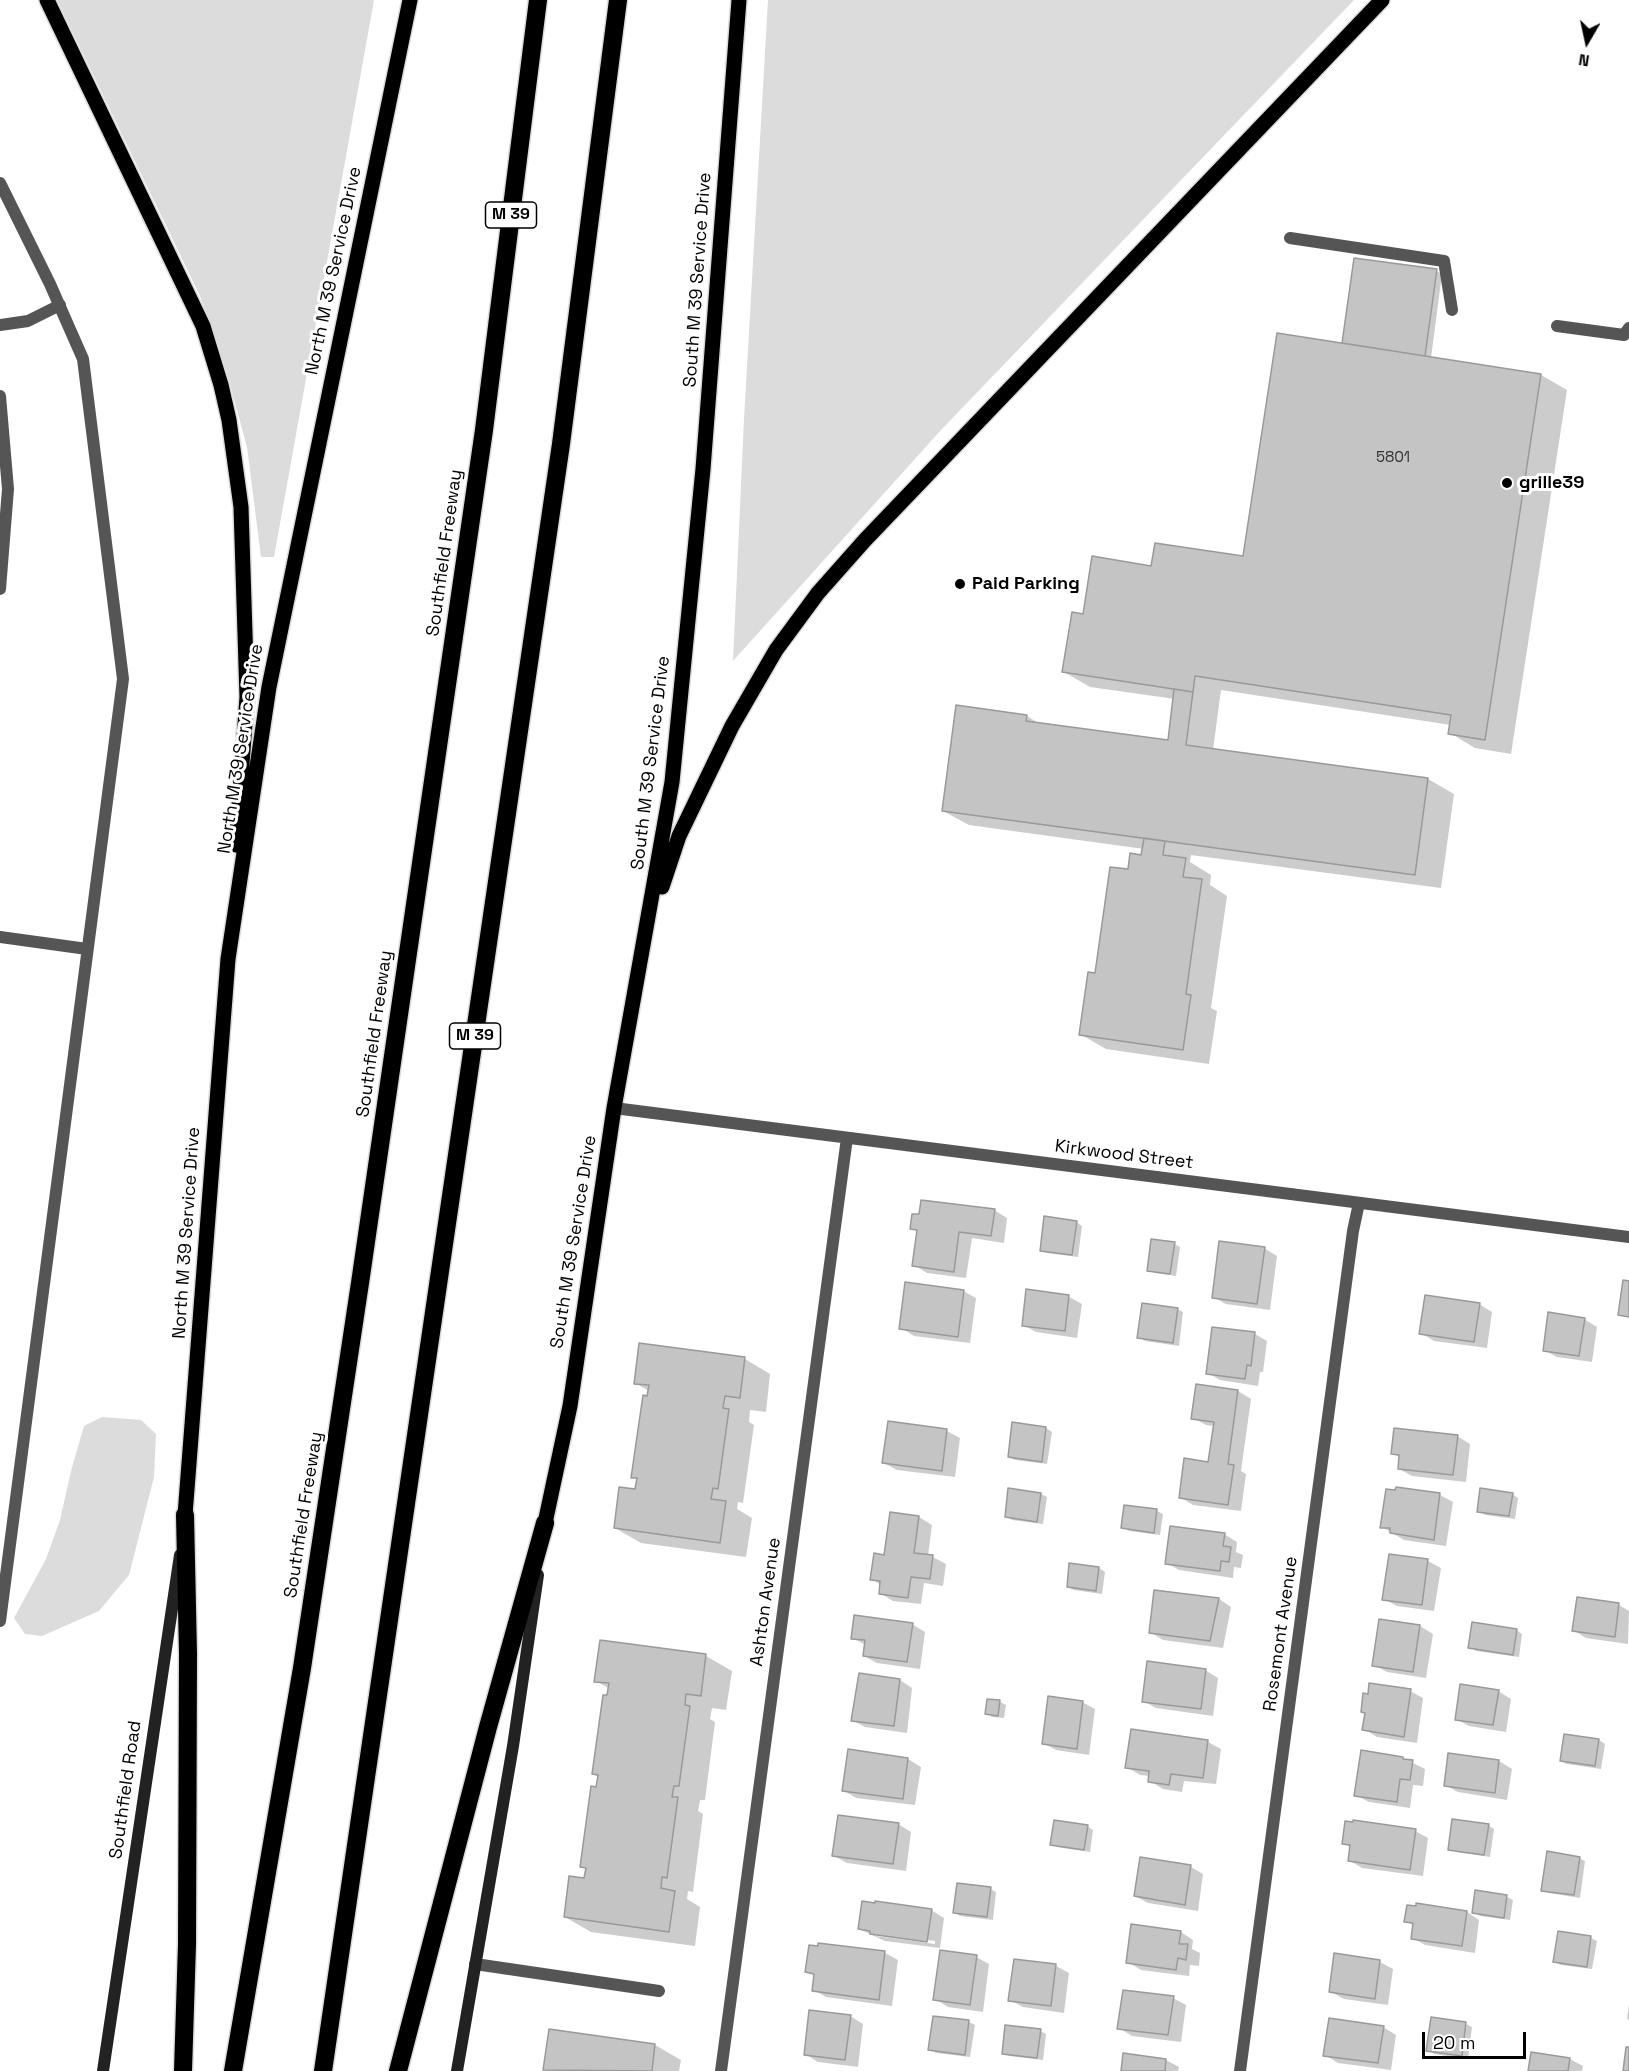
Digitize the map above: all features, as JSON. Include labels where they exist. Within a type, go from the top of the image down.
[{"type":"highway","name":"Southfield Freeway","points":[[233,2071],[302,1668],[364,1260],[484,430],[538,0]]},
{"type":"highway","name":"M 39","points":[[322,2071],[561,444],[618,0]]},
{"type":"highway","points":[[183,2071],[187,1921],[188,1654],[185,1515]]},
{"type":"highway","points":[[398,2071],[488,1728],[545,1523]]},
{"type":"main road","points":[[47,0],[203,326],[229,420],[241,507],[247,697],[228,959]]},
{"type":"main road","name":"North M 39 Service Drive","points":[[185,1515],[228,959],[269,687],[410,0]]},
{"type":"main road","name":"South M 39 Service Drive","points":[[545,1523],[570,1406],[614,1108],[672,782],[702,480],[739,0]]},
{"type":"main road","points":[[647,930],[679,836],[732,726],[776,650],[818,593],[865,540],[1382,0]]},
{"type":"main road","name":"Southfield Road","points":[[103,2071],[185,1515]]},
{"type":"main road","points":[[457,2071],[513,1746],[545,1523]]},
{"type":"street","points":[[0,183],[60,305],[83,359],[123,679],[0,1621]]},
{"type":"street","points":[[1290,238],[1444,261],[1452,310]]},
{"type":"street","points":[[0,326],[28,321],[60,305]]},
{"type":"street","points":[[1557,326],[1624,335],[1629,328]]},
{"type":"street","points":[[0,396],[8,489],[0,589]]},
{"type":"street","points":[[0,938],[87,949]]},
{"type":"street","name":"Kirkwood Street","points":[[614,1108],[1629,1236]]},
{"type":"street","name":"Ashton Avenue","points":[[721,2071],[847,1138]]},
{"type":"street","name":"Rosemont Avenue","points":[[1240,2071],[1353,1231],[1359,1203]]},
{"type":"street","points":[[475,1964],[659,1991]]},
{"type":"shaded area","points":[[57,0],[374,0],[274,557],[261,557],[247,447],[226,370],[200,296]]},
{"type":"shaded area","points":[[768,0],[1354,0],[941,430],[733,661],[744,419]]},
{"type":"shaded area","points":[[102,1417],[141,1420],[156,1434],[154,1477],[129,1575],[99,1611],[42,1636],[25,1634],[14,1618],[46,1559],[60,1520],[84,1426]]},
{"type":"building","points":[[1354,258],[1437,269],[1425,356],[1342,343]]},
{"type":"building","points":[[1277,333],[1541,374],[1485,740],[1448,734],[1451,715],[1195,676],[1193,692],[1062,672],[1072,612],[1083,614],[1092,556],[1151,566],[1155,543],[1243,556]]},
{"type":"building","points":[[1174,689],[1193,692],[1186,745],[1428,778],[1415,875],[942,811],[956,705],[1027,715],[1026,721],[1168,740]]},
{"type":"building","points":[[1144,838],[1165,841],[1163,855],[1186,858],[1183,877],[1202,879],[1186,994],[1191,995],[1183,1050],[1079,1035],[1088,972],[1095,973],[1110,867],[1128,869],[1130,853],[1141,855]]},
{"type":"building","points":[[921,1200],[995,1209],[991,1236],[959,1232],[954,1272],[912,1266],[917,1230],[910,1229],[912,1214],[919,1214]]},
{"type":"building","points":[[1044,1216],[1077,1221],[1072,1255],[1040,1251]]},
{"type":"building","points":[[1151,1239],[1175,1242],[1170,1274],[1147,1271]]},
{"type":"building","points":[[1219,1241],[1265,1247],[1257,1304],[1212,1298]]},
{"type":"building","points":[[1623,1280],[1629,1281],[1629,1317],[1618,1315]]},
{"type":"building","points":[[905,1282],[964,1290],[958,1337],[899,1329]]},
{"type":"building","points":[[1026,1289],[1069,1295],[1065,1331],[1022,1326]]},
{"type":"building","points":[[1425,1295],[1480,1303],[1474,1342],[1419,1334]]},
{"type":"building","points":[[1142,1303],[1178,1308],[1173,1343],[1137,1338]]},
{"type":"building","points":[[1548,1312],[1585,1318],[1579,1356],[1543,1351]]},
{"type":"building","points":[[1212,1327],[1255,1332],[1251,1366],[1247,1365],[1245,1379],[1206,1374]]},
{"type":"building","points":[[639,1343],[745,1357],[740,1398],[725,1396],[723,1408],[729,1409],[718,1489],[713,1488],[711,1499],[726,1501],[720,1543],[614,1528],[619,1487],[635,1489],[637,1478],[631,1478],[643,1395],[647,1396],[649,1385],[634,1384]]},
{"type":"building","points":[[1196,1384],[1238,1390],[1228,1464],[1234,1465],[1228,1505],[1179,1498],[1184,1458],[1208,1462],[1214,1422],[1191,1419]]},
{"type":"building","points":[[888,1421],[947,1429],[942,1471],[882,1463]]},
{"type":"building","points":[[1012,1422],[1046,1427],[1042,1462],[1008,1457]]},
{"type":"building","points":[[1394,1428],[1458,1435],[1453,1475],[1398,1469],[1399,1455],[1391,1454]]},
{"type":"building","points":[[1396,1487],[1440,1493],[1434,1540],[1390,1533],[1390,1528],[1380,1528],[1386,1489],[1395,1490]]},
{"type":"building","points":[[1008,1488],[1041,1493],[1037,1522],[1005,1517]]},
{"type":"building","points":[[1480,1488],[1513,1493],[1509,1516],[1477,1512]]},
{"type":"building","points":[[1124,1505],[1157,1509],[1154,1533],[1121,1528]]},
{"type":"building","points":[[890,1512],[919,1516],[914,1553],[933,1555],[930,1579],[911,1577],[908,1598],[879,1594],[880,1581],[870,1580],[874,1553],[884,1555]]},
{"type":"building","points":[[1170,1526],[1225,1533],[1223,1546],[1231,1547],[1229,1562],[1221,1561],[1220,1571],[1165,1564]]},
{"type":"building","points":[[1389,1554],[1428,1559],[1422,1605],[1382,1600]]},
{"type":"building","points":[[1069,1563],[1099,1567],[1096,1591],[1067,1587]]},
{"type":"building","points":[[1154,1590],[1219,1598],[1210,1641],[1149,1633]]},
{"type":"building","points":[[1577,1597],[1619,1603],[1615,1637],[1572,1631]]},
{"type":"building","points":[[854,1615],[913,1623],[907,1662],[863,1656],[865,1640],[851,1639]]},
{"type":"building","points":[[1379,1619],[1420,1625],[1413,1672],[1372,1666]]},
{"type":"building","points":[[1472,1622],[1517,1629],[1513,1655],[1468,1648]]},
{"type":"building","points":[[600,1640],[706,1654],[701,1696],[686,1694],[685,1705],[690,1706],[679,1786],[674,1786],[672,1797],[678,1797],[667,1878],[662,1877],[661,1888],[675,1891],[669,1932],[564,1917],[569,1876],[584,1878],[586,1868],[580,1867],[591,1786],[596,1787],[598,1775],[592,1774],[603,1695],[607,1695],[609,1683],[594,1682]]},
{"type":"building","points":[[1147,1661],[1206,1669],[1201,1709],[1142,1702]]},
{"type":"building","points":[[859,1673],[900,1679],[894,1726],[851,1721]]},
{"type":"building","points":[[1369,1683],[1411,1689],[1404,1737],[1362,1730],[1365,1713],[1361,1712],[1363,1693],[1368,1694]]},
{"type":"building","points":[[1460,1684],[1499,1690],[1493,1725],[1455,1720]]},
{"type":"building","points":[[1048,1696],[1083,1701],[1077,1749],[1042,1744]]},
{"type":"building","points":[[987,1699],[1000,1700],[998,1716],[985,1714]]},
{"type":"building","points":[[1131,1729],[1208,1740],[1203,1778],[1171,1774],[1169,1785],[1148,1782],[1149,1771],[1125,1768]]},
{"type":"building","points":[[1564,1734],[1599,1739],[1595,1766],[1560,1761]]},
{"type":"building","points":[[848,1749],[908,1758],[903,1799],[842,1791]]},
{"type":"building","points":[[1361,1750],[1413,1760],[1410,1780],[1400,1779],[1397,1802],[1354,1796]]},
{"type":"building","points":[[1448,1753],[1499,1760],[1495,1793],[1444,1786]]},
{"type":"building","points":[[838,1815],[899,1823],[893,1864],[832,1856]]},
{"type":"building","points":[[1452,1819],[1489,1824],[1484,1855],[1448,1850]]},
{"type":"building","points":[[1054,1820],[1088,1825],[1084,1850],[1050,1845]]},
{"type":"building","points":[[1353,1820],[1416,1829],[1410,1870],[1348,1861],[1350,1845],[1342,1844],[1345,1821],[1353,1822]]},
{"type":"building","points":[[1547,1851],[1580,1857],[1574,1895],[1541,1891]]},
{"type":"building","points":[[1140,1857],[1191,1865],[1185,1905],[1134,1896]]},
{"type":"building","points":[[957,1883],[991,1887],[987,1917],[953,1913]]},
{"type":"building","points":[[1475,1890],[1507,1895],[1504,1918],[1472,1913]]},
{"type":"building","points":[[862,1901],[932,1909],[927,1942],[870,1934],[870,1931],[858,1929]]},
{"type":"building","points":[[1416,1903],[1467,1911],[1462,1946],[1411,1939],[1413,1923],[1404,1922],[1407,1905],[1416,1906]]},
{"type":"building","points":[[1131,1924],[1181,1931],[1179,1944],[1188,1944],[1186,1960],[1178,1958],[1176,1970],[1126,1963]]},
{"type":"building","points":[[1558,1931],[1591,1936],[1587,1967],[1553,1962]]},
{"type":"building","points":[[818,1943],[885,1951],[879,2000],[812,1991],[814,1974],[805,1972],[809,1945],[818,1946]]},
{"type":"building","points":[[940,1950],[977,1955],[970,2005],[933,2000]]},
{"type":"building","points":[[1334,1953],[1380,1960],[1375,1999],[1329,1992]]},
{"type":"building","points":[[1014,1959],[1056,1964],[1051,2006],[1008,2001]]},
{"type":"building","points":[[1123,1990],[1174,1996],[1168,2035],[1117,2029]]},
{"type":"building","points":[[809,2010],[851,2015],[845,2060],[804,2055]]},
{"type":"building","points":[[933,2016],[969,2020],[965,2055],[928,2050]]},
{"type":"building","points":[[1431,2017],[1466,2022],[1462,2056],[1426,2051]]},
{"type":"building","points":[[1329,2018],[1384,2026],[1378,2063],[1323,2056]]},
{"type":"building","points":[[1005,2025],[1041,2029],[1037,2058],[1002,2054]]},
{"type":"building","points":[[549,2029],[655,2044],[652,2071],[543,2070]]},
{"type":"building","points":[[1626,2047],[1629,2047],[1629,2071],[1623,2071]]},
{"type":"building","points":[[1531,2052],[1570,2058],[1568,2071],[1528,2071]]},
{"type":"building","points":[[1123,2053],[1166,2059],[1165,2071],[1121,2071]]},
{"type":"place","name":"grille39","points":[[1507,483]]},
{"type":"place","name":"Paid Parking","points":[[960,584]]}]
